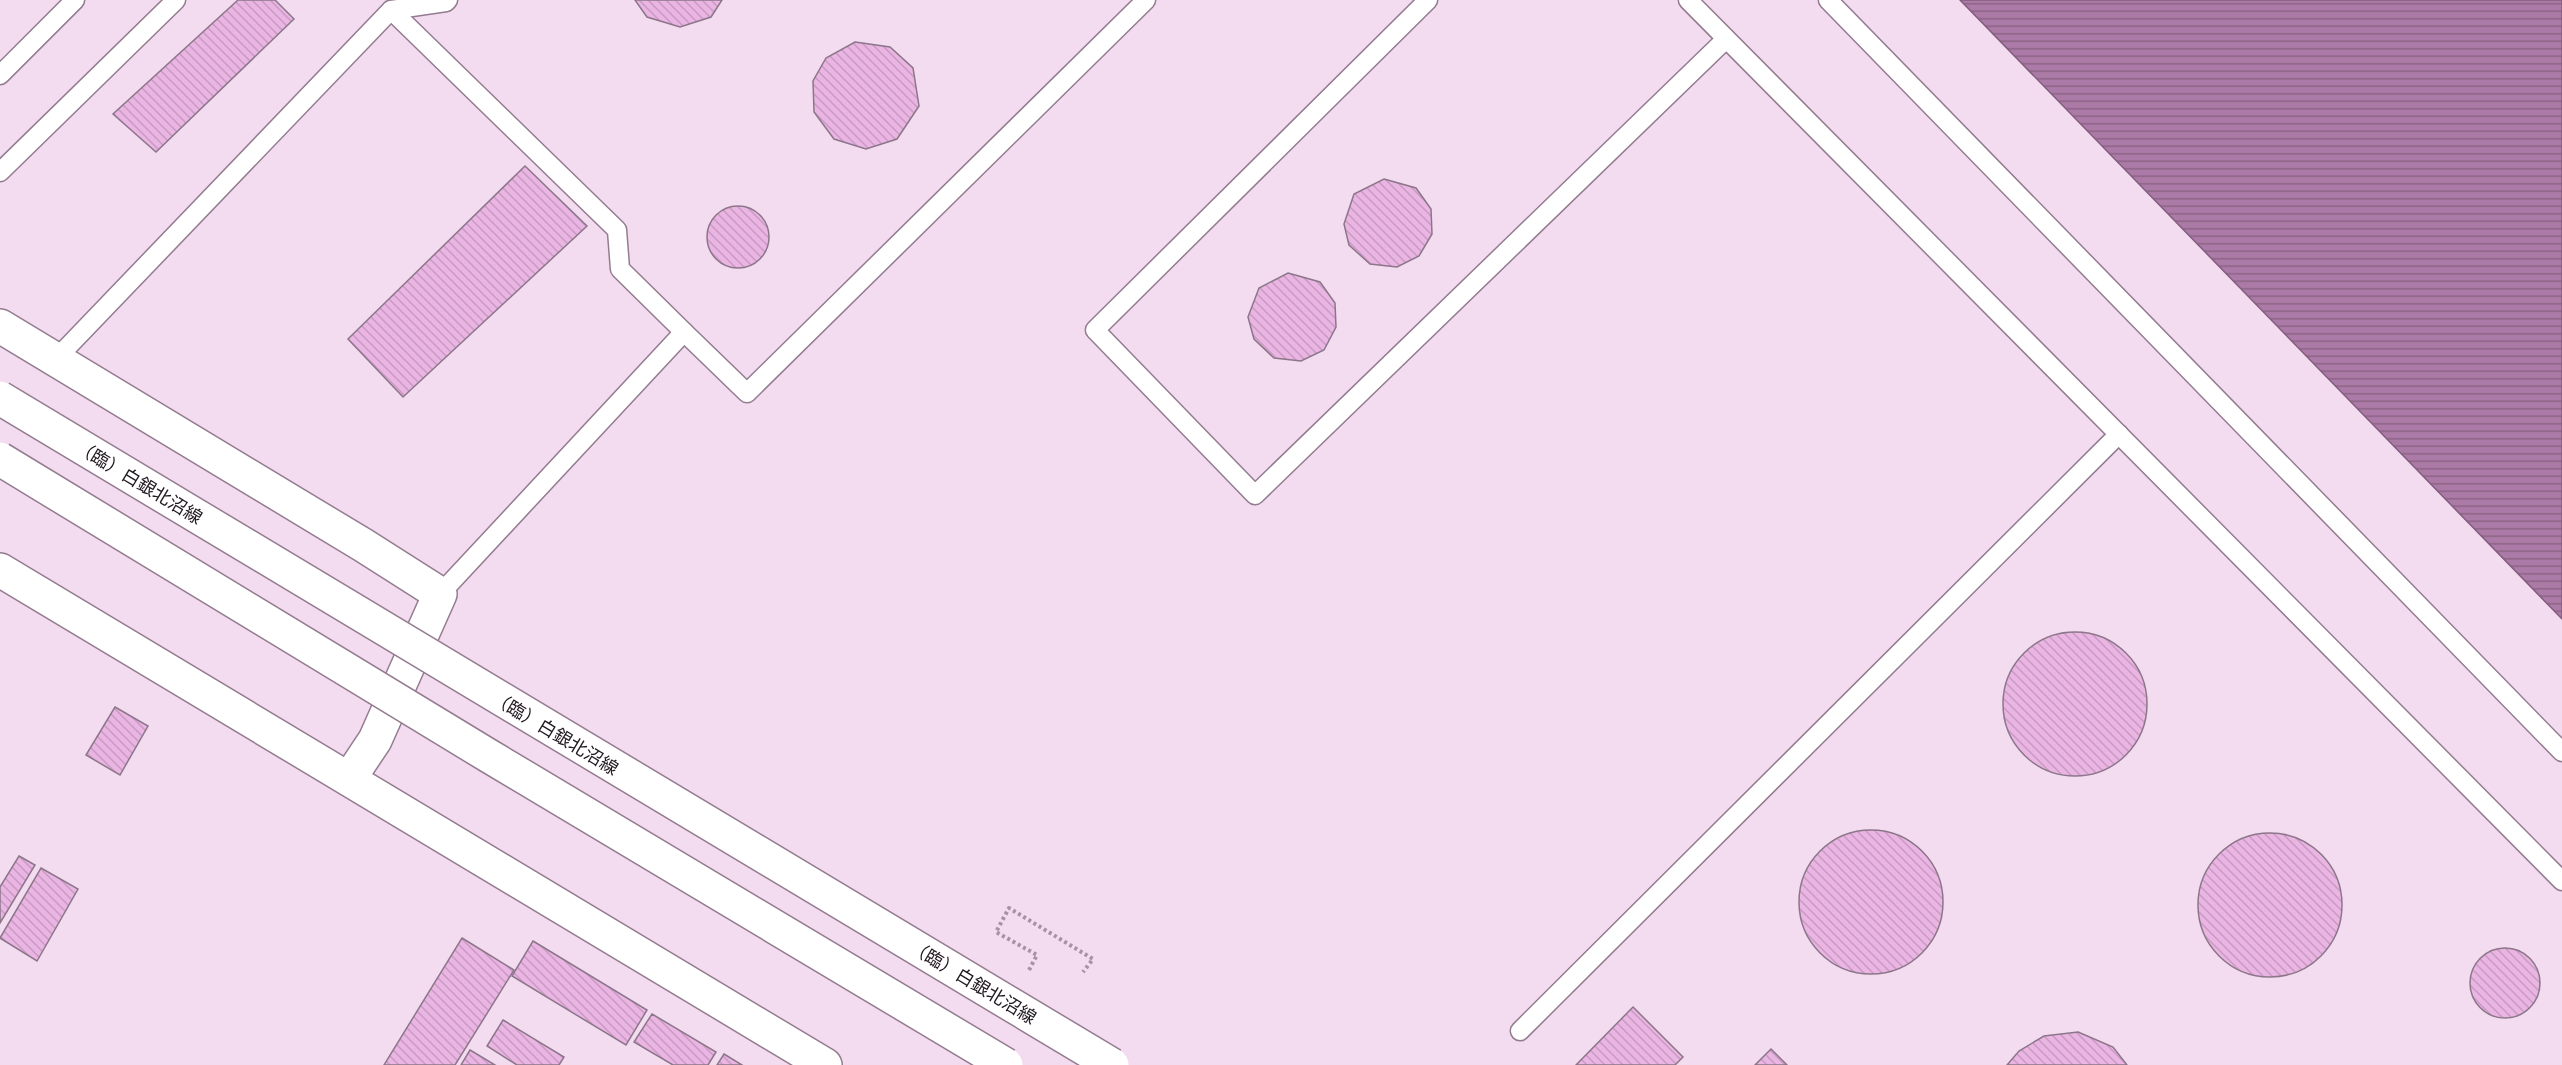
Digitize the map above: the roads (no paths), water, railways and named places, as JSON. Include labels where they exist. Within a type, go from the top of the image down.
[{"type":"street","points":[[0,326],[440,594],[375,740],[349,779]]},
{"type":"street","name":"（臨）白銀北沼線","points":[[0,398],[1112,1065]]},
{"type":"street","points":[[0,459],[489,756],[1006,1065]]},
{"type":"street","points":[[0,570],[825,1065]]},
{"type":"lane","points":[[0,75],[75,0]]},
{"type":"lane","points":[[0,172],[176,0]]},
{"type":"lane","points":[[55,360],[391,10],[448,0]]},
{"type":"lane","points":[[391,10],[617,230],[620,269],[747,393],[1146,0]]},
{"type":"lane","points":[[1428,0],[1095,330],[1255,495],[1726,39]]},
{"type":"lane","points":[[1688,0],[2562,881]]},
{"type":"lane","points":[[1828,0],[2562,752]]},
{"type":"lane","points":[[440,594],[684,332]]},
{"type":"lane","points":[[1520,1031],[2119,434]]}]
